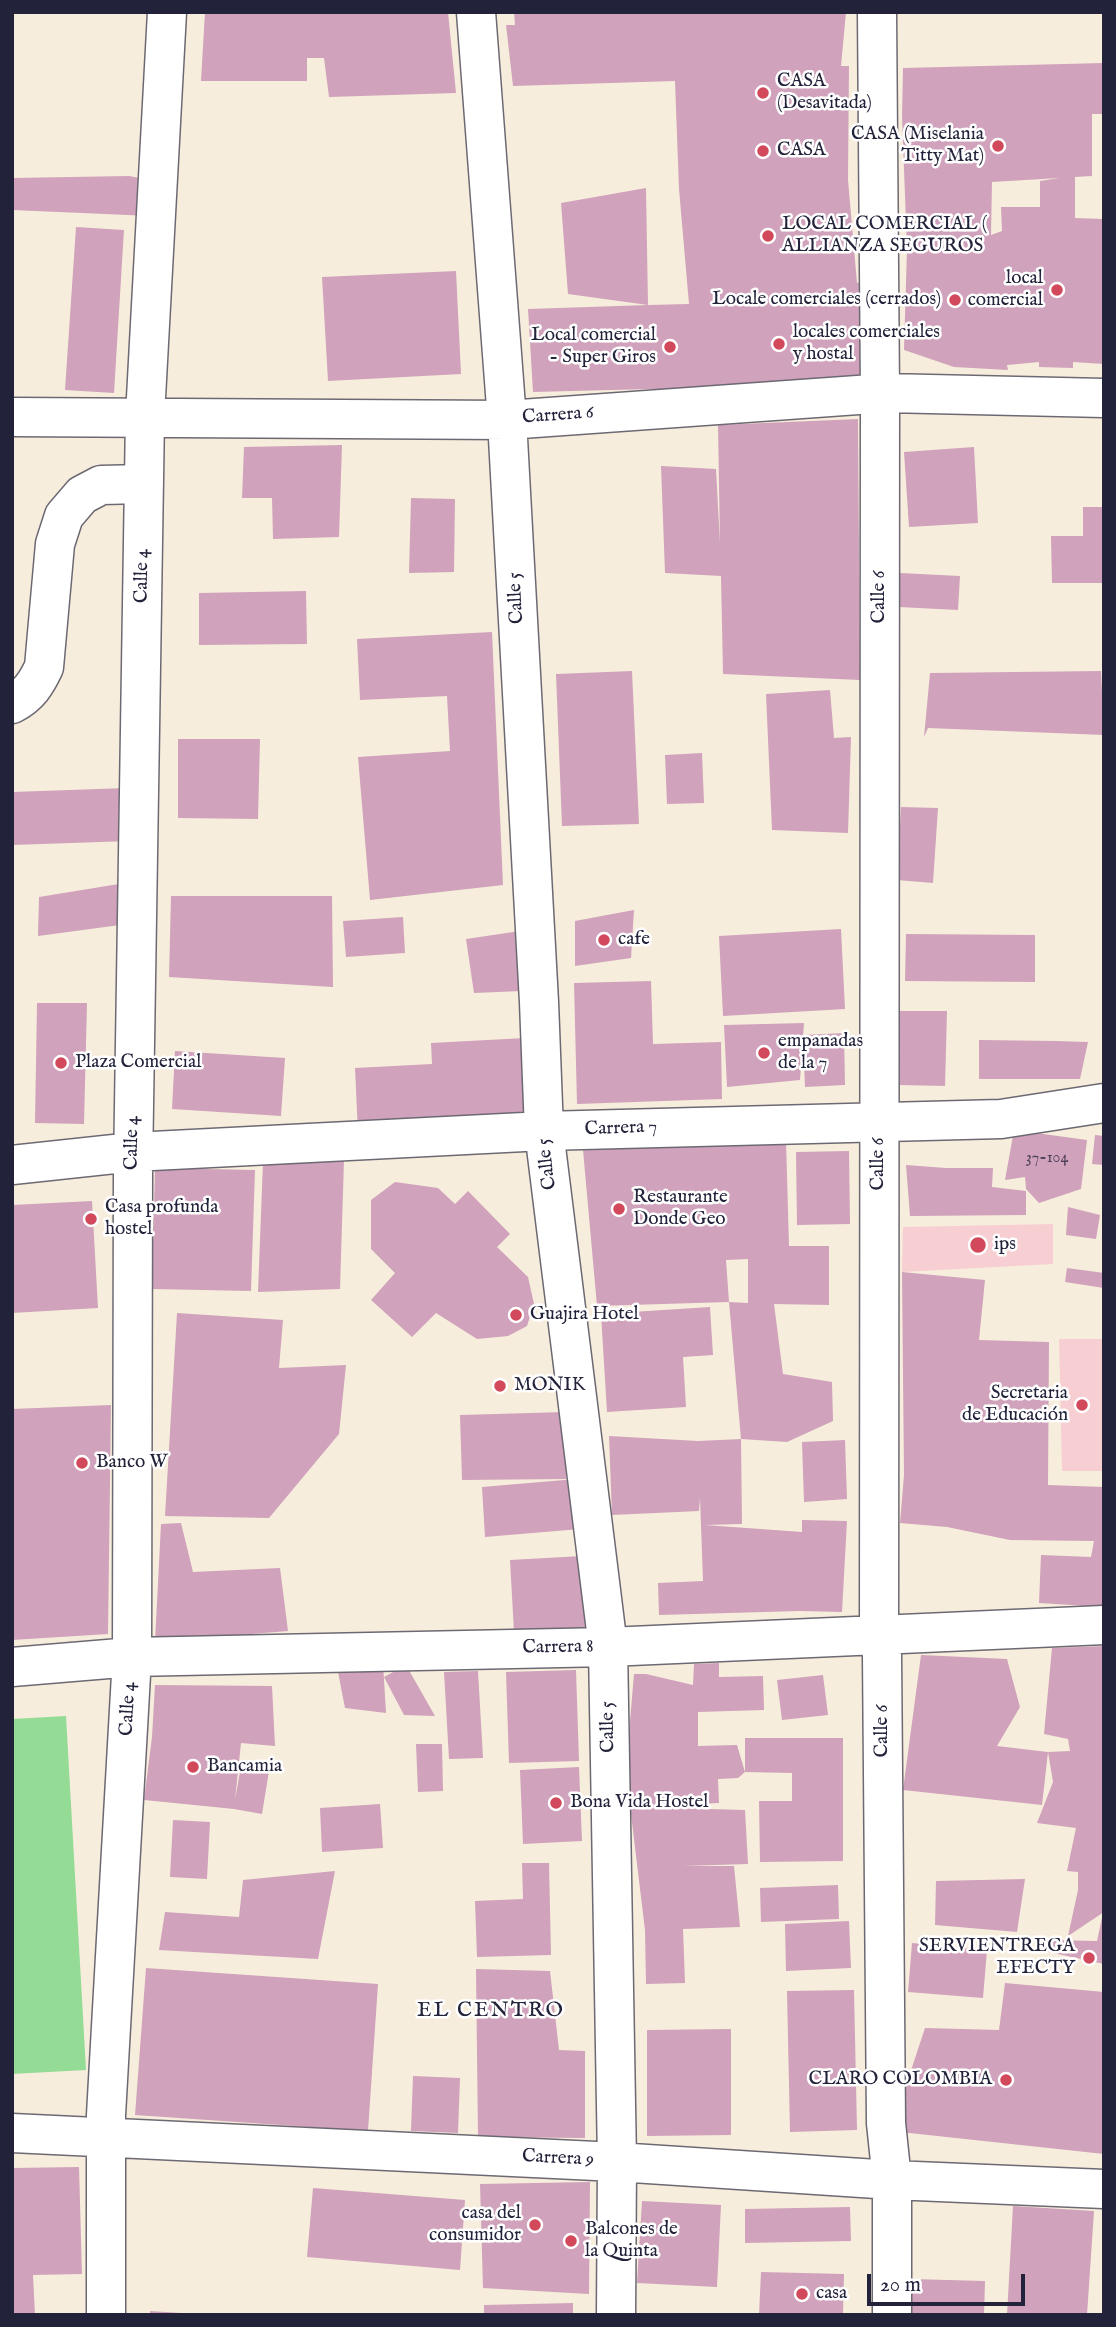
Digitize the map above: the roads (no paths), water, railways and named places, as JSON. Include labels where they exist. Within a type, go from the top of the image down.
[{"type":"street","name":"Calle 4","points":[[106,2315],[105,2138],[132,1657],[133,1152],[145,416],[167,12]]},
{"type":"street","name":"Calle 5","points":[[476,12],[507,420],[539,988],[544,1131],[608,1647],[617,2162],[616,2315]]},
{"type":"street","name":"Calle 6","points":[[877,12],[880,394],[879,1636],[882,1655],[886,2123],[892,2180],[892,2315]]},
{"type":"street","name":"Carrera 6","points":[[12,417],[507,420],[880,394],[1104,398]]},
{"type":"street","points":[[12,704],[24,698],[36,685],[44,667],[55,544],[64,516],[82,495],[101,485],[144,484]]},
{"type":"street","name":"Carrera 7","points":[[12,1165],[133,1152],[544,1131],[1001,1119],[1104,1102]]},
{"type":"street","name":"Carrera 8","points":[[12,1667],[132,1657],[608,1647],[1104,1625]]},
{"type":"street","name":"Carrera 9","points":[[12,2133],[1104,2189]]},
{"type":"place","name":"CASA (Desavitada)","points":[[763,93]]},
{"type":"place","name":"CASA (Miselania Titty Mat)","points":[[998,146]]},
{"type":"place","name":"CASA","points":[[763,151]]},
{"type":"place","name":"LOCAL COMERCIAL ( ALLIANZA SEGUROS","points":[[768,236]]},
{"type":"place","name":"local comercial","points":[[1057,290]]},
{"type":"place","name":"Locale comerciales (cerrados)","points":[[955,300]]},
{"type":"place","name":"locales comerciales y hostal","points":[[779,344]]},
{"type":"place","name":"Local comercial - Super Giros","points":[[670,347]]},
{"type":"place","name":"cafe","points":[[604,940]]},
{"type":"place","name":"empanadas de la 7","points":[[764,1053]]},
{"type":"place","name":"Plaza Comercial","points":[[61,1063]]},
{"type":"place","name":"Restaurante Donde Geo","points":[[619,1209]]},
{"type":"place","name":"Casa profunda hostel","points":[[91,1219]]},
{"type":"place","name":"ips","points":[[978,1245]]},
{"type":"place","name":"Guajira Hotel","points":[[516,1315]]},
{"type":"place","name":"MONIK","points":[[500,1386]]},
{"type":"place","name":"Secretaria de Educación","points":[[1082,1405]]},
{"type":"place","name":"Banco W","points":[[82,1463]]},
{"type":"place","name":"Bancamia","points":[[193,1767]]},
{"type":"place","name":"Bona Vida Hostel","points":[[556,1803]]},
{"type":"place","name":"SERVIENTREGA EFECTY","points":[[1089,1958]]},
{"type":"place","name":"CLARO COLOMBIA","points":[[1006,2080]]},
{"type":"place","name":"casa del consumidor","points":[[535,2225]]},
{"type":"place","name":"Balcones de la Quinta","points":[[571,2241]]},
{"type":"place","name":"casa","points":[[802,2294]]},
{"type":"district","name":"EL CENTRO","points":[[491,2012]]}]
